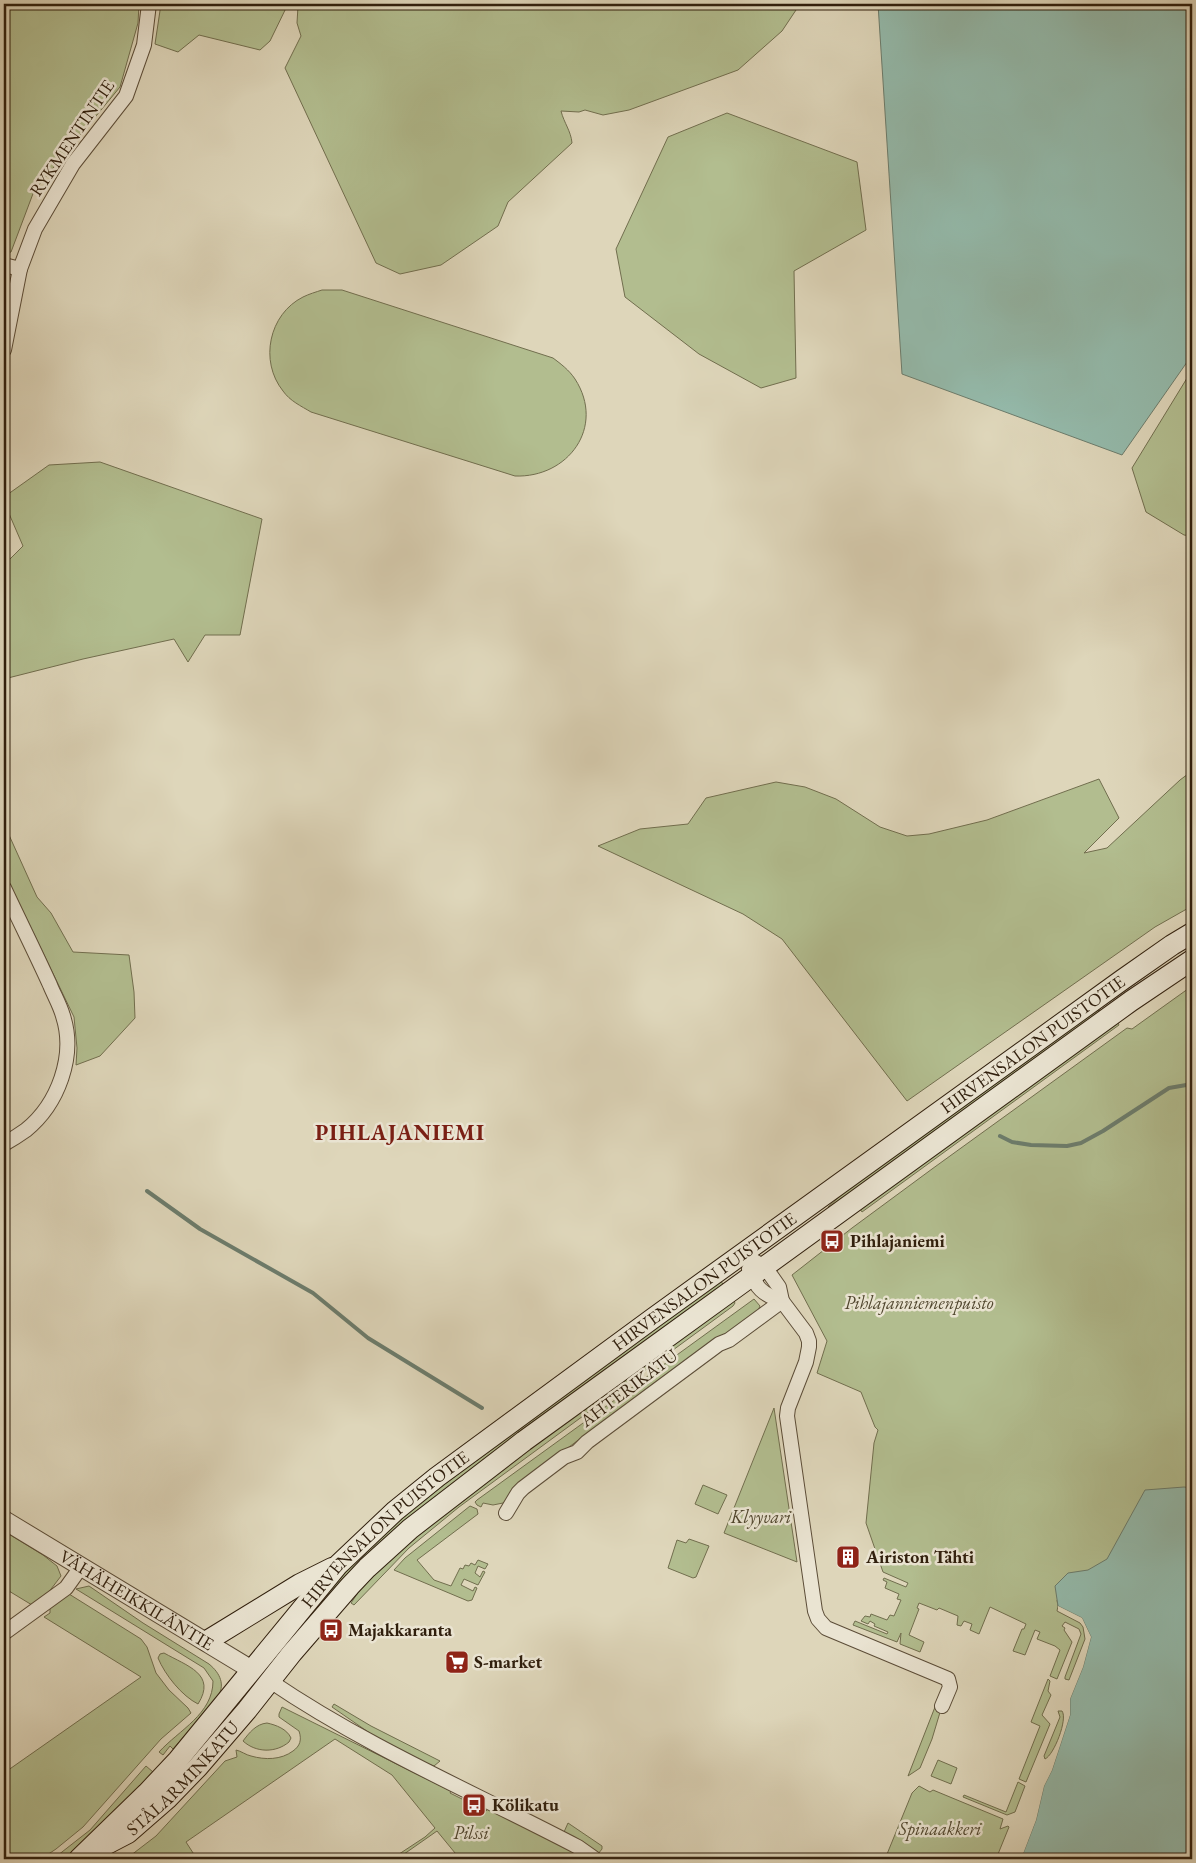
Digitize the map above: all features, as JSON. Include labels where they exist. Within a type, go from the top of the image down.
[{"type":"main road","name":"HIRVENSALON PUISTOTIE","points":[[252,1670],[338,1565],[395,1511],[437,1477],[652,1319],[1136,970],[1192,933]]},
{"type":"main road","name":"HIRVENSALON PUISTOTIE","points":[[270,1681],[350,1586],[410,1529],[524,1441],[1131,1001],[1192,960]]},
{"type":"main road","points":[[207,1641],[300,1584],[338,1565]]},
{"type":"main road","name":"VÄHÄHEIKKILÄNTIE","points":[[252,1670],[270,1681]]},
{"type":"main road","name":"STÅLARMINKATU","points":[[79,1859],[174,1765],[252,1670]]},
{"type":"main road","name":"STÅLARMINKATU","points":[[79,1859],[128,1833],[167,1799],[198,1766],[270,1681]]},
{"type":"street","name":"RYKMENTINTIE","points":[[4,350],[20,269],[35,229],[73,164],[126,96],[144,45],[149,4]]},
{"type":"street","points":[[4,265],[20,269]]},
{"type":"street","points":[[4,888],[64,1016],[67,1042],[62,1076],[48,1106],[27,1129],[4,1144]]},
{"type":"street","points":[[743,1255],[758,1272],[767,1296],[782,1301],[806,1333],[809,1341],[808,1354],[788,1408],[787,1416],[818,1619],[826,1628],[948,1679],[950,1687],[942,1706]]},
{"type":"street","name":"AHTERIKATU","points":[[506,1513],[523,1488],[564,1457],[577,1452],[587,1442],[719,1344],[729,1340],[782,1301]]},
{"type":"street","name":"VÄHÄHEIKKILÄNTIE","points":[[4,1520],[207,1641],[252,1670]]},
{"type":"street","points":[[4,1633],[66,1588],[81,1567]]},
{"type":"street","points":[[270,1681],[333,1721],[371,1742],[578,1846],[595,1859]]},
{"type":"green space","points":[[4,4],[139,4],[138,23],[120,87],[34,191],[11,252],[4,254]]},
{"type":"green space","points":[[161,4],[288,4],[270,41],[260,50],[199,35],[178,52],[155,44]]},
{"type":"green space","points":[[292,4],[800,4],[782,31],[738,70],[629,110],[603,115],[585,110],[579,112],[561,111],[572,143],[508,202],[498,226],[441,265],[400,274],[376,263],[285,68],[301,36],[297,23],[298,6]]},
{"type":"green space","points":[[727,113],[857,162],[866,230],[794,271],[796,378],[761,388],[699,354],[625,297],[616,249],[668,137]]},
{"type":"green space","points":[[322,290],[342,290],[553,358],[573,376],[583,397],[586,415],[584,431],[576,446],[565,459],[551,468],[534,474],[515,476],[311,412],[286,395],[276,379],[271,366],[271,339],[275,326],[291,305],[303,297]]},
{"type":"green space","points":[[1192,370],[1192,536],[1184,535],[1146,512],[1132,468]]},
{"type":"green space","points":[[100,462],[262,519],[240,635],[205,635],[188,662],[174,639],[4,679],[4,565],[23,546],[4,502],[4,497],[49,465]]},
{"type":"green space","points":[[1192,771],[1192,906],[1155,927],[907,1101],[782,939],[743,914],[598,846],[640,829],[688,824],[706,798],[776,782],[805,787],[836,799],[880,827],[907,836],[929,834],[987,820],[1099,779],[1119,818],[1084,853],[1107,848]]},
{"type":"green space","points":[[4,824],[37,897],[51,913],[73,952],[129,955],[135,1018],[100,1056],[76,1065],[77,1048],[74,1017],[4,872]]},
{"type":"green space","name":"Pihlajanniemenpuisto","points":[[1192,986],[1192,1536],[1057,1600],[1057,1611],[1080,1623],[1083,1627],[1085,1639],[1069,1680],[1065,1679],[1065,1677],[1081,1634],[1079,1629],[1065,1622],[1062,1626],[1072,1642],[1057,1679],[1050,1676],[1060,1650],[1037,1639],[1040,1632],[1035,1630],[1025,1655],[1013,1651],[1026,1624],[990,1607],[979,1634],[970,1630],[972,1624],[964,1621],[961,1626],[957,1625],[958,1616],[939,1608],[937,1610],[919,1603],[917,1608],[919,1609],[909,1635],[924,1642],[920,1652],[900,1644],[901,1633],[897,1642],[853,1625],[855,1621],[887,1634],[888,1632],[874,1626],[875,1624],[870,1621],[868,1624],[861,1621],[865,1616],[870,1617],[871,1614],[887,1620],[890,1615],[894,1616],[901,1600],[897,1599],[899,1594],[885,1588],[887,1582],[883,1580],[884,1578],[906,1587],[908,1583],[883,1572],[866,1523],[874,1443],[878,1430],[875,1427],[861,1392],[817,1373],[827,1341],[792,1275],[852,1228],[1109,1041],[1127,1028],[1132,1029]]},
{"type":"green space","points":[[1102,1010],[831,1211],[828,1207],[859,1179],[1095,1011]]},
{"type":"green space","points":[[1117,1021],[1119,1025],[862,1212],[860,1209]]},
{"type":"green space","points":[[720,1280],[725,1287],[322,1607],[319,1604],[348,1567],[407,1512]]},
{"type":"green space","points":[[733,1299],[735,1303],[733,1306],[459,1507],[409,1548],[354,1605],[351,1603],[368,1578],[417,1532]]},
{"type":"green space","points":[[754,1299],[760,1306],[757,1313],[629,1402],[557,1456],[503,1503],[493,1505],[483,1503],[481,1507],[477,1505],[475,1502],[477,1500]]},
{"type":"green space","name":"Klyyvari","points":[[774,1408],[797,1562],[724,1533]]},
{"type":"green space","points":[[703,1485],[727,1495],[718,1514],[695,1504]]},
{"type":"green space","points":[[470,1506],[477,1509],[478,1514],[417,1560],[434,1580],[451,1586],[460,1568],[463,1569],[465,1565],[469,1566],[471,1563],[475,1565],[478,1560],[488,1564],[485,1569],[478,1566],[475,1573],[480,1577],[483,1571],[485,1572],[478,1585],[464,1579],[461,1585],[473,1591],[475,1587],[477,1588],[472,1600],[468,1601],[394,1570],[405,1558]]},
{"type":"green space","points":[[4,1531],[57,1566],[61,1576],[48,1593],[32,1605],[4,1588]]},
{"type":"green space","points":[[689,1539],[709,1546],[696,1577],[693,1578],[668,1568],[677,1540],[686,1543]]},
{"type":"green space","points":[[89,1586],[143,1623],[209,1664],[219,1675],[221,1688],[217,1698],[173,1749],[170,1746],[163,1755],[159,1752],[194,1721],[201,1712],[212,1693],[213,1681],[204,1668],[76,1589]]},
{"type":"green space","points":[[69,1594],[141,1639],[147,1647],[156,1673],[191,1713],[161,1739],[83,1827],[56,1849],[41,1859],[4,1859],[4,1773],[141,1677],[44,1617],[50,1613],[50,1608]]},
{"type":"green space","points":[[164,1653],[190,1667],[202,1678],[204,1685],[203,1694],[198,1704],[180,1690],[165,1671],[158,1658],[160,1654]]},
{"type":"green space","points":[[1048,1679],[1050,1681],[1048,1691],[1051,1695],[1042,1715],[1050,1724],[1026,1782],[1019,1779],[1040,1726],[1031,1722]]},
{"type":"green space","points":[[334,1704],[371,1726],[440,1761],[434,1766],[415,1759],[374,1736],[332,1707]]},
{"type":"green space","name":"Pilssi","points":[[282,1707],[451,1791],[450,1793],[486,1811],[488,1809],[569,1849],[584,1859],[460,1859],[437,1831],[397,1859],[394,1859],[435,1828],[392,1775],[335,1739],[186,1842],[197,1859],[126,1859],[156,1836],[225,1761],[237,1757],[236,1750],[267,1759],[278,1758],[295,1749],[299,1745],[299,1731],[279,1717]]},
{"type":"green space","points":[[935,1707],[941,1709],[932,1739],[920,1768],[908,1776]]},
{"type":"green space","points":[[1058,1711],[1062,1711],[1063,1715],[1062,1729],[1056,1744],[1045,1759],[1044,1756],[1060,1717]]},
{"type":"green space","points":[[267,1723],[287,1732],[291,1738],[289,1742],[284,1746],[266,1750],[254,1748],[243,1741],[256,1727]]},
{"type":"green space","points":[[938,1760],[957,1768],[951,1784],[931,1776]]},
{"type":"green space","points":[[146,1766],[153,1772],[145,1783],[78,1848],[63,1859],[53,1859],[90,1830]]},
{"type":"green space","points":[[1018,1782],[1025,1786],[1015,1812],[1007,1815],[963,1797],[964,1795],[1006,1812]]},
{"type":"green space","name":"Spinaakkeri","points":[[919,1786],[930,1792],[933,1790],[1003,1819],[1000,1829],[1009,1827],[996,1859],[885,1859],[912,1793]]},
{"type":"green space","points":[[568,1823],[602,1846],[598,1854],[564,1832]]},
{"type":"shaded area","points":[[878,4],[1192,4],[1192,355],[1122,455],[902,374]]},
{"type":"shaded area","points":[[1192,1488],[1192,1859],[1021,1859],[1036,1820],[1044,1786],[1052,1770],[1070,1715],[1070,1699],[1083,1667],[1091,1637],[1082,1618],[1058,1606],[1055,1586],[1068,1573],[1088,1570],[1107,1559],[1145,1490]]},
{"type":"pier","points":[[1058,1606],[1082,1618],[1091,1637],[1083,1667],[1070,1699],[1070,1715],[1052,1770],[1044,1786],[1036,1820],[1021,1859],[1018,1859],[1034,1820],[1042,1786],[1068,1715],[1068,1698],[1081,1666],[1089,1637],[1081,1620],[1058,1608]]},
{"type":"waterway","points":[[1000,1136],[1012,1142],[1031,1145],[1067,1146],[1081,1143],[1169,1088],[1192,1084]]},
{"type":"waterway","points":[[147,1191],[200,1229],[313,1293],[368,1338],[482,1408]]},
{"type":"place","name":"Pihlajaniemi","points":[[832,1241]]},
{"type":"place","name":"Airiston Tähti","points":[[848,1557]]},
{"type":"place","name":"Majakkaranta","points":[[331,1630]]},
{"type":"place","name":"S-market","points":[[457,1662]]},
{"type":"place","name":"Kölikatu","points":[[474,1805]]},
{"type":"district","name":"PIHLAJANIEMI","points":[[400,1132]]}]
